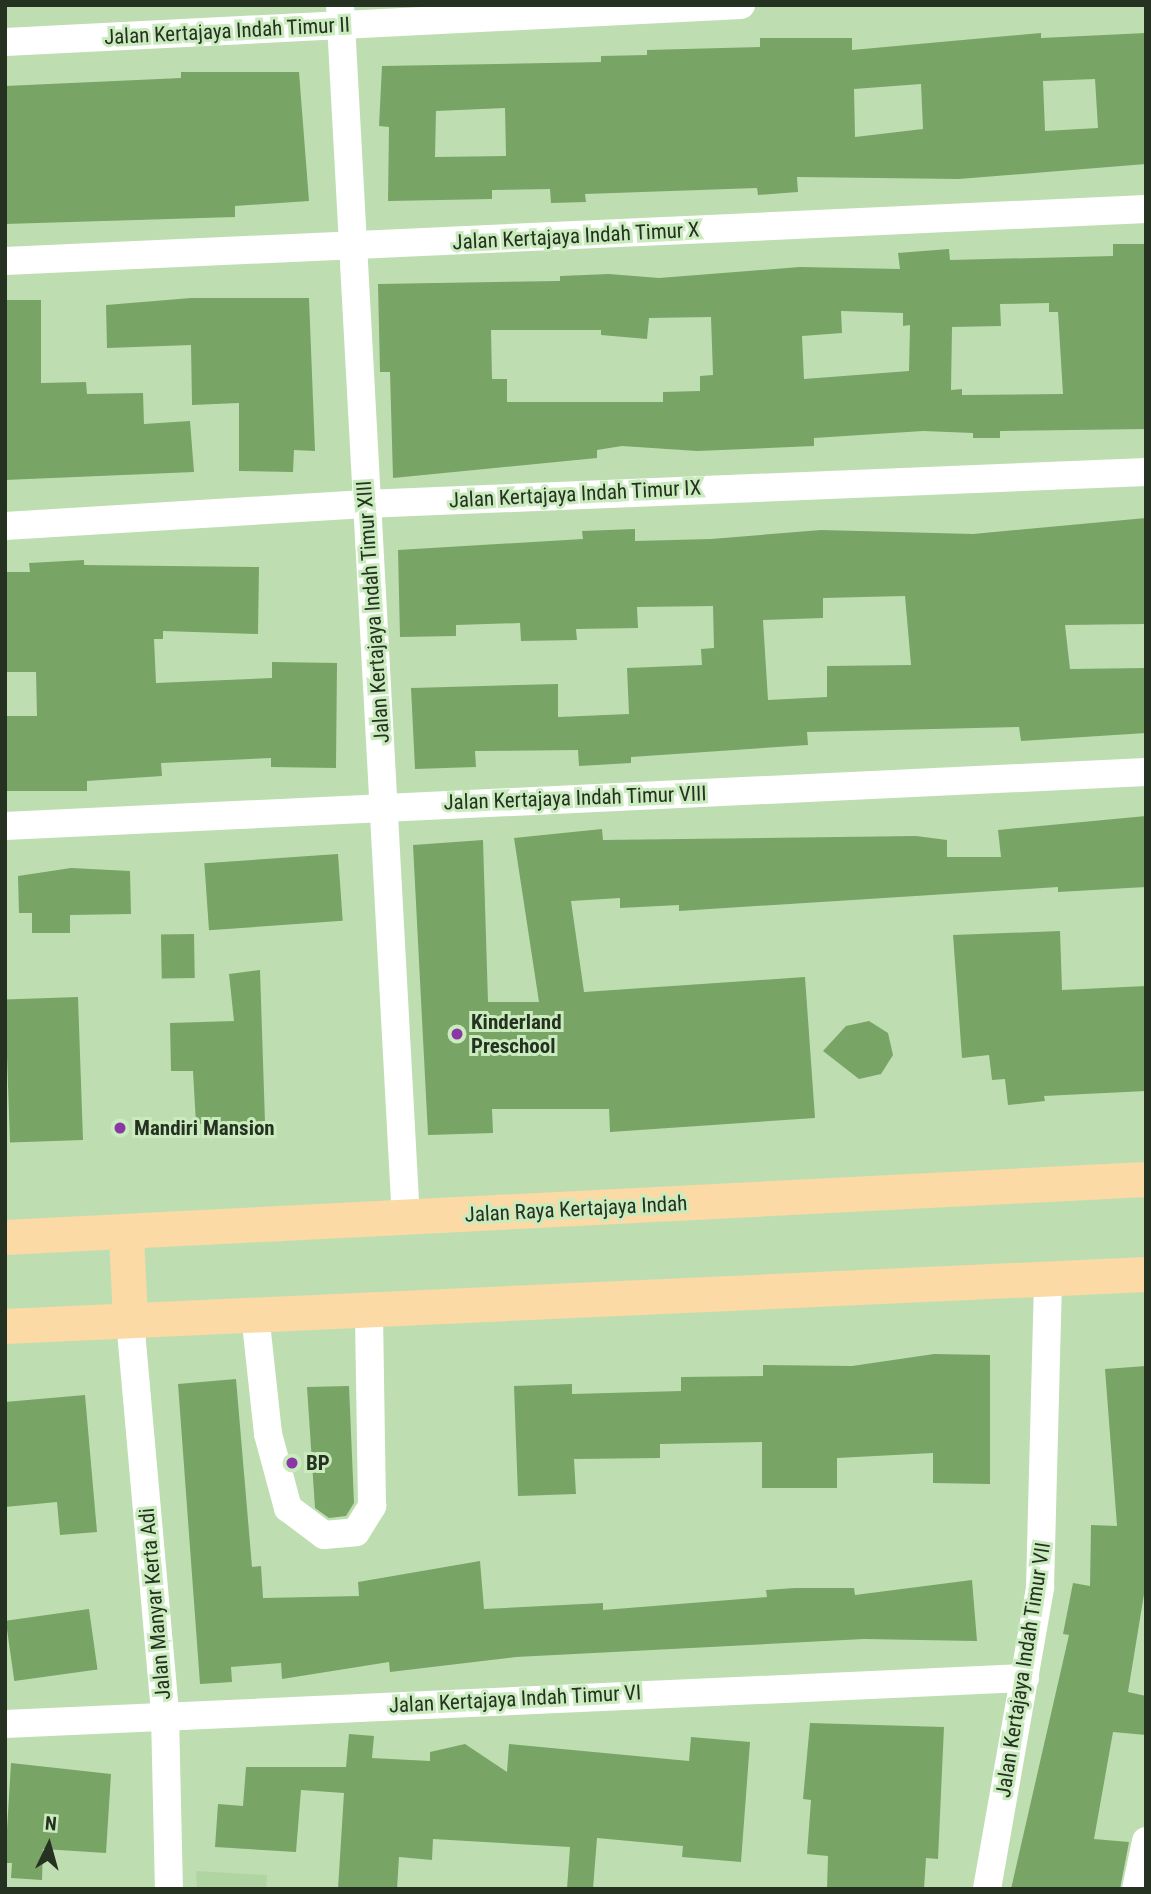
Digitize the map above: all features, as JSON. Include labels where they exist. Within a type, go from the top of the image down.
[{"type":"main road","name":"Jalan Raya Kertajaya Indah","points":[[5,1237],[126,1234],[1146,1180]]},
{"type":"main road","points":[[126,1234],[130,1320]]},
{"type":"main road","points":[[5,1326],[1048,1281],[1146,1274]]},
{"type":"street","name":"Jalan Kertajaya Indah Timur II","points":[[5,42],[341,15],[741,5]]},
{"type":"street","name":"Jalan Kertajaya Indah Timur XIII","points":[[341,15],[358,246],[365,504],[386,806],[406,1219]]},
{"type":"street","name":"Jalan Kertajaya Indah Timur X","points":[[5,261],[1146,209]]},
{"type":"street","name":"Jalan Kertajaya Indah Timur IX","points":[[5,526],[365,504],[1146,472]]},
{"type":"street","name":"Jalan Kertajaya Indah Timur VIII","points":[[5,827],[386,806],[1146,772]]},
{"type":"street","name":"Jalan Kertajaya Indah Timur VII","points":[[987,1889],[1025,1678],[1045,1519],[1048,1281]]},
{"type":"street","points":[[255,1314],[268,1434],[288,1508],[324,1535],[356,1532],[372,1506],[369,1309]]},
{"type":"street","name":"Jalan Manyar Kerta Adi","points":[[130,1320],[165,1715],[169,1889]]},
{"type":"street","name":"Jalan Kertajaya Indah Timur VI","points":[[5,1724],[1025,1678]]},
{"type":"street","points":[[1136,1889],[1146,1841]]},
{"type":"shaded area","points":[[196,1871],[267,1875],[266,1889],[197,1889]]},
{"type":"building","points":[[1041,33],[1041,38],[1146,33],[1146,164],[959,179],[797,177],[798,192],[758,195],[757,188],[585,194],[586,202],[551,203],[550,189],[492,190],[492,199],[388,201],[389,127],[379,126],[382,66],[601,62],[601,56],[647,55],[647,50],[760,47],[760,38],[852,38],[852,50]],"holes":[[[1095,79],[1098,128],[1045,131],[1043,81]],[[921,84],[923,129],[855,137],[854,89]],[[505,108],[506,156],[435,157],[436,111]]]},
{"type":"building","points":[[181,72],[299,72],[309,201],[235,206],[235,217],[5,224],[5,86],[181,78]]},
{"type":"building","points":[[1113,244],[1146,244],[1146,429],[1000,431],[1000,438],[973,438],[973,433],[923,431],[814,438],[814,446],[697,451],[622,446],[597,450],[597,458],[393,478],[390,372],[380,372],[378,284],[560,281],[560,276],[609,274],[659,278],[800,267],[900,269],[898,253],[949,249],[950,260],[1113,256]],"holes":[[[1049,303],[1049,312],[1058,312],[1063,394],[962,395],[962,389],[951,390],[952,327],[1001,326],[1000,304]],[[841,311],[903,313],[903,326],[910,325],[909,371],[804,379],[802,336],[842,333]],[[711,317],[713,375],[700,376],[700,391],[663,392],[663,402],[507,402],[507,379],[492,379],[491,330],[601,330],[601,335],[647,339],[649,318]]]},
{"type":"building","points":[[191,298],[309,298],[315,451],[294,450],[293,472],[239,471],[239,403],[192,405],[191,345],[107,348],[106,305]]},
{"type":"building","points":[[5,300],[41,300],[41,383],[86,382],[87,394],[143,393],[144,424],[190,421],[194,472],[5,480]]},
{"type":"building","points":[[1146,518],[1146,624],[1065,625],[1070,669],[1146,668],[1146,733],[1021,741],[1019,727],[807,732],[808,745],[631,757],[631,763],[579,766],[578,750],[475,751],[476,767],[415,769],[411,688],[558,684],[558,717],[629,714],[627,668],[702,665],[701,649],[714,648],[713,606],[637,607],[638,628],[576,629],[577,640],[521,641],[520,623],[456,625],[456,636],[400,637],[398,550],[583,539],[582,531],[635,529],[635,541],[711,539],[821,530],[973,534]],"holes":[[[905,596],[911,665],[827,666],[827,697],[768,700],[763,620],[823,618],[823,598]]]},
{"type":"building","points":[[84,560],[84,565],[259,567],[258,634],[163,631],[163,639],[154,639],[156,683],[272,678],[272,662],[337,663],[336,768],[271,767],[271,758],[161,763],[162,776],[87,781],[87,791],[5,791],[5,716],[37,716],[36,672],[5,672],[5,572],[30,572],[29,563]]},
{"type":"building","points":[[1146,816],[1146,887],[1058,892],[1058,887],[679,911],[679,905],[620,908],[620,898],[571,901],[584,992],[805,977],[815,1118],[610,1132],[609,1109],[492,1109],[493,1133],[428,1135],[413,845],[483,840],[488,1002],[539,1002],[514,838],[602,829],[603,840],[916,836],[947,840],[947,857],[1001,857],[998,830]]},
{"type":"building","points":[[338,854],[343,921],[209,930],[204,863]]},
{"type":"building","points":[[71,868],[130,871],[131,914],[70,915],[70,933],[32,933],[32,913],[19,913],[18,876]]},
{"type":"building","points":[[1060,931],[1062,990],[1146,986],[1146,1091],[1044,1096],[1045,1101],[1008,1105],[1005,1079],[992,1080],[989,1055],[962,1058],[953,935]]},
{"type":"building","points":[[194,934],[195,978],[162,979],[161,935]]},
{"type":"building","points":[[260,970],[265,1122],[196,1124],[193,1071],[171,1071],[170,1023],[234,1021],[229,974]]},
{"type":"building","points":[[78,997],[83,1140],[10,1142],[5,1000]]},
{"type":"building","points":[[869,1021],[888,1033],[893,1055],[881,1074],[859,1079],[823,1051],[846,1026]]},
{"type":"building","points":[[934,1354],[990,1355],[990,1484],[933,1483],[933,1453],[837,1458],[837,1488],[762,1488],[762,1442],[660,1444],[660,1458],[574,1459],[576,1494],[518,1496],[514,1386],[572,1384],[572,1394],[681,1391],[681,1377],[763,1376],[763,1365],[852,1366]]},
{"type":"building","points":[[1146,1366],[1146,1582],[1128,1692],[1146,1696],[1146,1735],[1113,1732],[1094,1839],[1129,1842],[1120,1889],[1011,1889],[1069,1635],[1063,1634],[1073,1583],[1090,1586],[1091,1525],[1117,1526],[1105,1369]]},
{"type":"building","points":[[236,1379],[252,1567],[261,1566],[263,1598],[359,1596],[358,1582],[480,1561],[484,1609],[603,1603],[603,1610],[767,1597],[766,1590],[854,1588],[855,1595],[972,1580],[977,1641],[864,1639],[516,1657],[390,1672],[389,1662],[282,1679],[281,1663],[231,1667],[232,1682],[200,1684],[178,1384]]},
{"type":"building","points":[[349,1386],[354,1503],[346,1516],[329,1518],[315,1508],[307,1387]]},
{"type":"building","points":[[85,1395],[97,1532],[60,1535],[57,1502],[5,1507],[5,1402]]},
{"type":"building","points":[[89,1609],[97,1669],[14,1681],[6,1621]]},
{"type":"building","points":[[810,1723],[944,1727],[938,1859],[926,1858],[924,1889],[827,1889],[828,1856],[807,1854],[811,1800],[803,1799]]},
{"type":"building","points":[[349,1734],[374,1736],[372,1758],[430,1761],[430,1752],[465,1744],[507,1772],[509,1744],[689,1761],[691,1737],[750,1742],[741,1862],[682,1857],[683,1846],[597,1838],[593,1889],[567,1889],[570,1847],[433,1839],[432,1860],[399,1857],[397,1889],[338,1889],[344,1793],[301,1790],[296,1852],[215,1847],[218,1804],[243,1806],[246,1767],[346,1767]]},
{"type":"building","points":[[11,1763],[111,1774],[106,1853],[43,1849],[42,1880],[11,1878],[12,1863],[5,1863]]},
{"type":"place","name":"Kinderland Preschool","points":[[457,1034]]},
{"type":"place","name":"Mandiri Mansion","points":[[120,1128]]},
{"type":"place","name":"BP","points":[[292,1463]]}]
